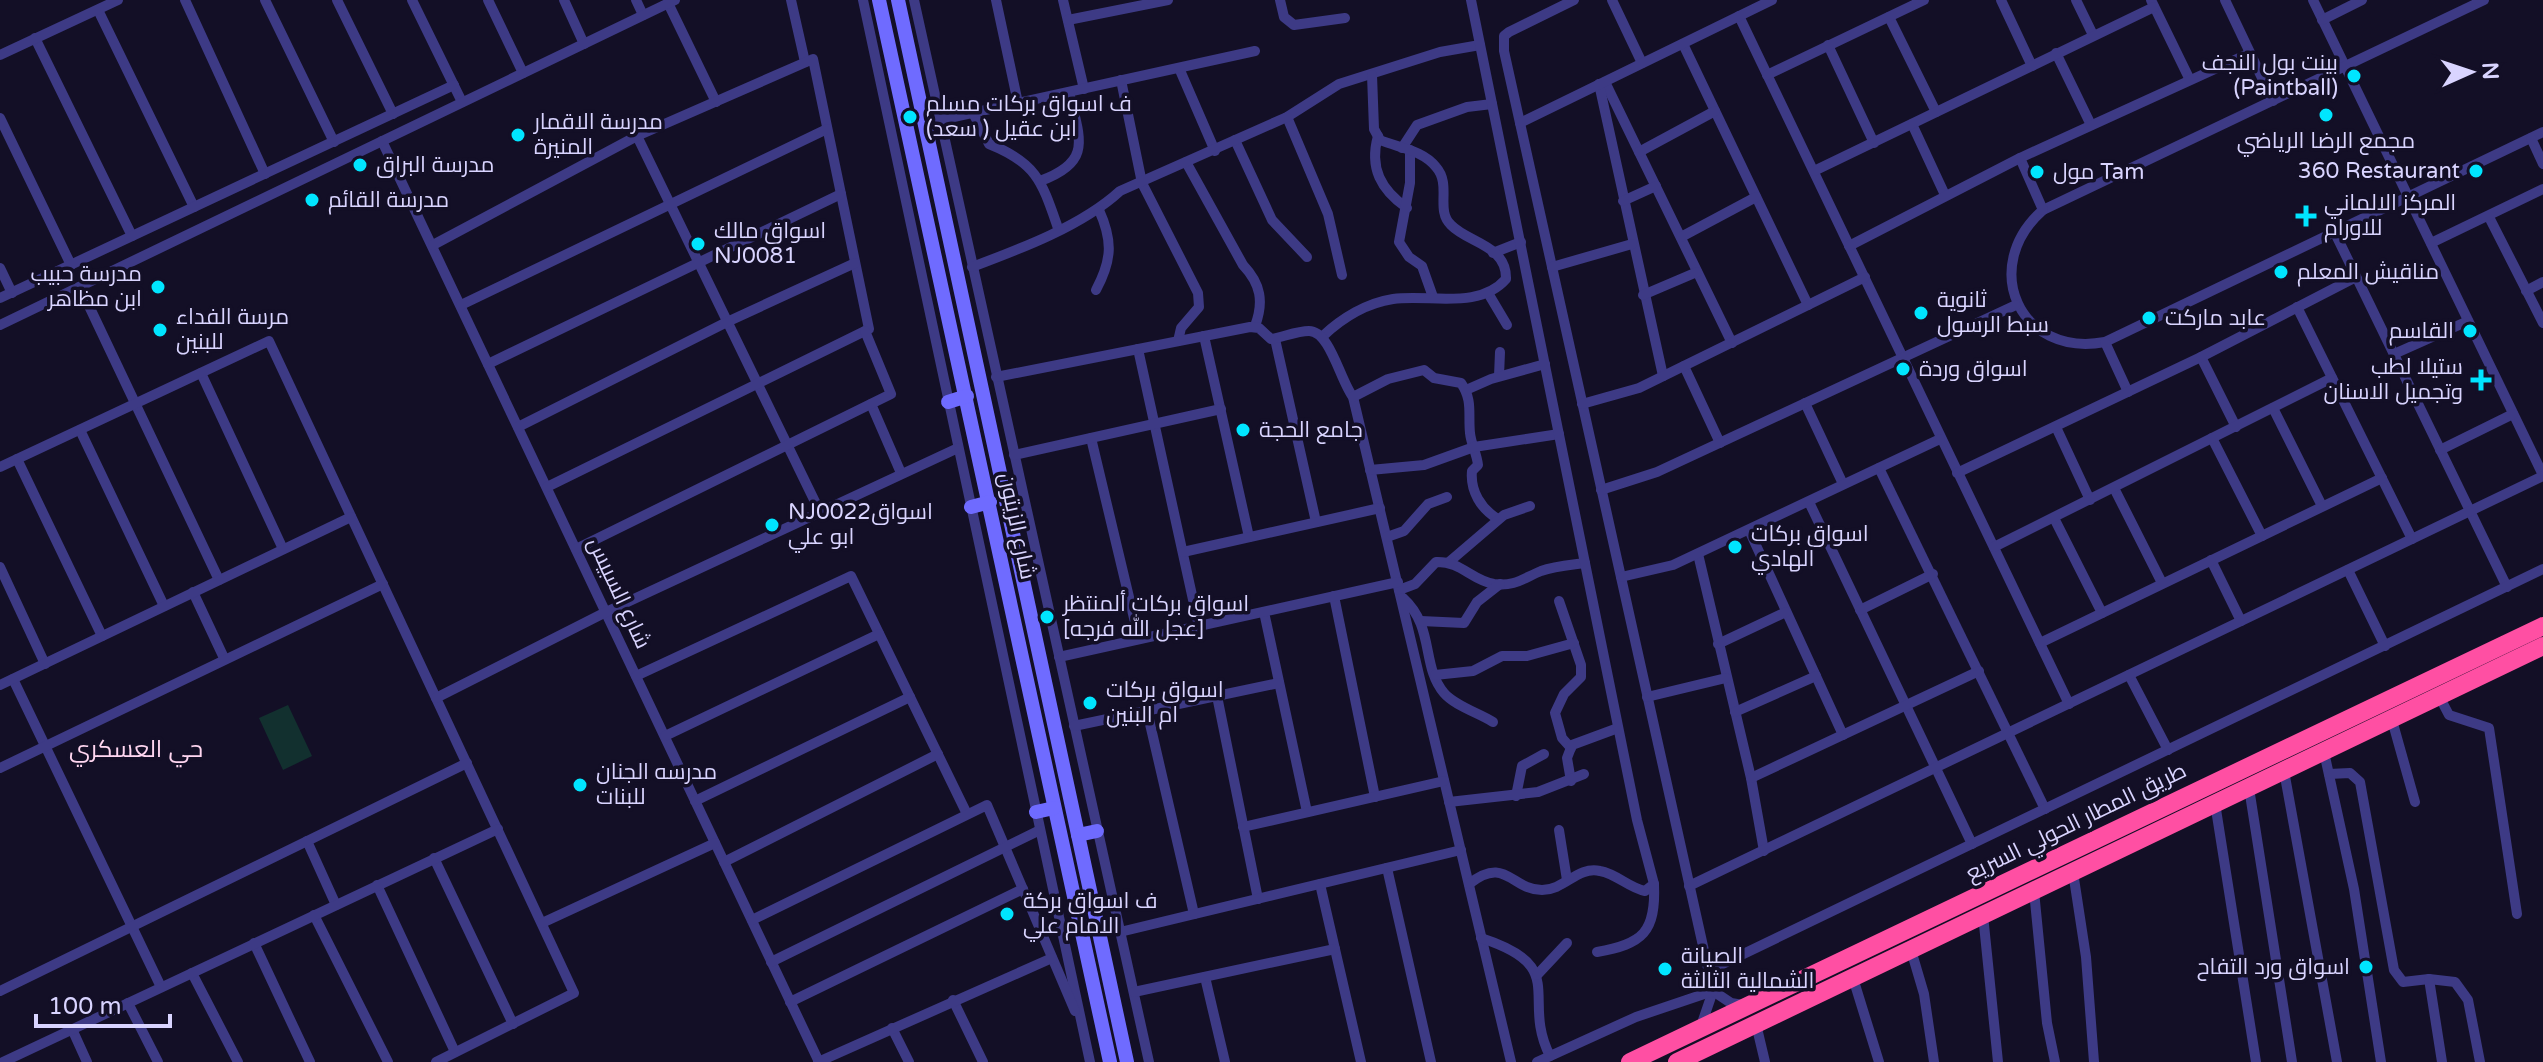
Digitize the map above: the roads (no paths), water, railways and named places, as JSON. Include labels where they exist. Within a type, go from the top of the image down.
[{"type":"highway","name":"طريق المطار الحولي السريع","points":[[1630,1062],[2543,626]]},
{"type":"highway","name":"طريق المطار الحولي السريع","points":[[1677,1062],[2543,646]]},
{"type":"highway","points":[[2393,696],[2396,717]]},
{"type":"highway","points":[[2353,716],[2361,724],[2362,735]]},
{"type":"main road","name":"شارع الزيتون","points":[[879,0],[1110,1062]]},
{"type":"main road","name":"شارع الزيتون","points":[[898,0],[1127,1062]]},
{"type":"main road","points":[[948,402],[967,396]]},
{"type":"main road","points":[[1004,490],[1021,485]]},
{"type":"main road","points":[[971,507],[990,502]]},
{"type":"main road","points":[[1019,642],[1028,645],[1036,639]]},
{"type":"main road","points":[[1027,682],[1033,673],[1043,676]]},
{"type":"main road","points":[[1036,812],[1054,808]]},
{"type":"main road","points":[[1078,835],[1097,831]]},
{"type":"street","points":[[0,55],[118,0]]},
{"type":"street","points":[[185,0],[265,174]]},
{"type":"street","points":[[265,0],[334,142]]},
{"type":"street","points":[[337,0],[393,114]]},
{"type":"street","points":[[412,0],[462,102]]},
{"type":"street","points":[[488,0],[523,73]]},
{"type":"street","points":[[564,0],[584,44]]},
{"type":"street","points":[[636,0],[643,15]]},
{"type":"street","points":[[791,0],[805,62]]},
{"type":"street","points":[[863,0],[1090,1062]]},
{"type":"street","points":[[914,0],[1149,1062]]},
{"type":"street","points":[[996,0],[1018,103]]},
{"type":"street","points":[[1063,0],[1084,89]]},
{"type":"street","points":[[1068,20],[1129,4],[1168,0]]},
{"type":"street","points":[[1280,0],[1284,17],[1294,25],[1345,18]]},
{"type":"street","points":[[1471,0],[1618,728],[1654,884],[1655,909],[1651,924],[1640,938],[1623,948],[1597,952]]},
{"type":"street","points":[[1574,0],[1504,36],[1504,51],[1713,991],[1708,1012],[1698,1030]]},
{"type":"street","points":[[1612,0],[1642,63]]},
{"type":"street","points":[[1520,123],[1772,0]]},
{"type":"street","points":[[1767,75],[1924,0]]},
{"type":"street","points":[[2001,0],[2032,66]]},
{"type":"street","points":[[2076,0],[2093,35]]},
{"type":"street","points":[[2225,0],[2273,101]]},
{"type":"street","points":[[1689,886],[2543,476],[2313,0]]},
{"type":"street","points":[[2322,20],[2362,0]]},
{"type":"street","points":[[2484,0],[2465,4],[2346,68],[2043,210],[2024,230],[2017,245],[2011,281],[2016,305],[2022,314],[2046,333],[2078,343],[2105,342],[2543,132]]},
{"type":"street","points":[[0,325],[671,2],[716,102]]},
{"type":"street","points":[[1814,171],[2032,66],[2153,3],[2189,78]]},
{"type":"street","points":[[98,10],[194,207]]},
{"type":"street","points":[[1739,16],[2069,704]]},
{"type":"street","points":[[1889,17],[1936,112]]},
{"type":"street","points":[[35,38],[132,236]]},
{"type":"street","points":[[1683,44],[1808,305]]},
{"type":"street","points":[[972,267],[1015,251],[1099,210],[1120,191],[1287,117],[1339,84],[1440,52],[1480,45]]},
{"type":"street","points":[[1828,45],[1874,143]]},
{"type":"street","points":[[940,120],[1255,51]]},
{"type":"street","points":[[2056,53],[2091,125]]},
{"type":"street","points":[[1849,246],[2020,158],[2189,78],[2250,53]]},
{"type":"street","points":[[433,245],[637,136],[813,59],[869,329],[547,487]]},
{"type":"street","points":[[1179,68],[1215,151]]},
{"type":"street","points":[[1323,336],[1336,323],[1376,302],[1433,297],[1474,299],[1506,279],[1503,263],[1493,253],[1478,239],[1455,230],[1447,222],[1443,213],[1444,181],[1436,167],[1378,136],[1374,129],[1372,75]]},
{"type":"street","points":[[1121,80],[1142,183],[1198,293],[1199,307],[1181,328],[1178,341]]},
{"type":"street","points":[[1602,83],[1732,343]]},
{"type":"street","points":[[1602,83],[1623,201],[1663,376]]},
{"type":"street","points":[[0,298],[454,85]]},
{"type":"street","points":[[1040,181],[1067,172],[1074,163],[1078,142],[1069,92]]},
{"type":"street","points":[[1433,297],[1422,266],[1409,257],[1399,242],[1407,208],[1406,149],[1417,125],[1467,107],[1492,104]]},
{"type":"street","points":[[1639,152],[1715,111]]},
{"type":"street","points":[[973,113],[989,144],[1016,154],[1040,181],[1058,228]]},
{"type":"street","points":[[1287,117],[1328,214],[1342,275]]},
{"type":"street","points":[[0,118],[71,265]]},
{"type":"street","points":[[1912,124],[1945,195]]},
{"type":"street","points":[[461,305],[827,129]]},
{"type":"street","points":[[637,136],[819,510]]},
{"type":"street","points":[[1378,136],[1374,151],[1376,173],[1392,198],[1407,208]]},
{"type":"street","points":[[2531,138],[2543,164]]},
{"type":"street","points":[[1235,140],[1272,220],[1307,257]]},
{"type":"street","name":"شارع السبيس","points":[[382,141],[818,1062]]},
{"type":"street","points":[[2020,158],[2043,210]]},
{"type":"street","points":[[1186,162],[1236,254],[1256,279],[1261,311],[1255,326]]},
{"type":"street","points":[[1623,201],[1656,186]]},
{"type":"street","points":[[2431,243],[2543,189]]},
{"type":"street","points":[[488,364],[841,194]]},
{"type":"street","points":[[1681,237],[1756,197]]},
{"type":"street","points":[[210,200],[219,220]]},
{"type":"street","points":[[1096,290],[1109,265],[1111,247],[1099,210]]},
{"type":"street","points":[[2489,217],[2543,323]]},
{"type":"street","points":[[2335,233],[2507,587]]},
{"type":"street","points":[[1493,253],[1521,242]]},
{"type":"street","points":[[1552,267],[1632,244]]},
{"type":"street","points":[[518,427],[727,322],[855,263]]},
{"type":"street","points":[[0,268],[12,293]]},
{"type":"street","points":[[1643,295],[1697,272]]},
{"type":"street","points":[[1582,404],[1612,399],[1865,277]]},
{"type":"street","points":[[1957,473],[2201,357],[2356,277]]},
{"type":"street","points":[[2526,291],[2543,282]]},
{"type":"street","points":[[80,287],[219,580]]},
{"type":"street","points":[[1488,293],[1507,325]]},
{"type":"street","points":[[1601,490],[1643,478],[2016,305]]},
{"type":"street","points":[[2297,307],[2412,539]]},
{"type":"street","points":[[2394,354],[2468,321]]},
{"type":"street","points":[[996,377],[1255,326]]},
{"type":"street","points":[[1255,326],[1267,338],[1310,331],[1323,336],[1333,353],[1340,379],[1353,397],[1511,1062]]},
{"type":"street","points":[[576,549],[891,394],[865,331]]},
{"type":"street","points":[[1204,336],[1249,537]]},
{"type":"street","points":[[1275,339],[1316,522]]},
{"type":"street","points":[[0,467],[269,341],[574,993],[436,1062]]},
{"type":"street","points":[[2105,342],[2128,392]]},
{"type":"street","points":[[1138,349],[1199,627]]},
{"type":"street","points":[[1499,376],[1500,352]]},
{"type":"street","points":[[2201,357],[2236,427]]},
{"type":"street","points":[[1466,390],[1499,376],[1545,364]]},
{"type":"street","points":[[1684,366],[1720,443]]},
{"type":"street","points":[[1353,397],[1388,379],[1424,370],[1434,378],[1461,383],[1466,390],[1478,465],[1472,471],[1473,488],[1487,512],[1498,519]]},
{"type":"street","points":[[201,373],[283,549]]},
{"type":"street","points":[[1994,547],[2332,378]]},
{"type":"street","points":[[1805,403],[1843,484]]},
{"type":"street","points":[[871,404],[901,473]]},
{"type":"street","points":[[2273,408],[2322,506]]},
{"type":"street","points":[[1014,455],[1221,409]]},
{"type":"street","points":[[2440,450],[2513,414]]},
{"type":"street","points":[[2056,427],[2090,500]]},
{"type":"street","points":[[80,430],[164,606]]},
{"type":"street","points":[[1370,470],[1424,465],[1474,447],[1559,434]]},
{"type":"street","points":[[1091,438],[1139,639]]},
{"type":"street","points":[[2212,438],[2262,536]]},
{"type":"street","points":[[1621,577],[1663,568],[1698,554],[1940,439]]},
{"type":"street","points":[[436,698],[606,612],[819,510],[958,448]]},
{"type":"street","points":[[17,459],[102,636]]},
{"type":"street","points":[[1879,468],[2045,809]]},
{"type":"street","points":[[2040,643],[2382,478]]},
{"type":"street","points":[[2114,488],[2162,583]]},
{"type":"street","points":[[1387,537],[1404,531],[1428,504],[1447,497]]},
{"type":"street","points":[[1809,502],[1972,844]]},
{"type":"street","points":[[1449,562],[1498,519],[1530,506]]},
{"type":"street","points":[[1183,552],[1380,508]]},
{"type":"street","points":[[0,685],[351,517]]},
{"type":"street","points":[[2054,518],[2102,613]]},
{"type":"street","points":[[1749,530],[1843,735]]},
{"type":"street","points":[[1698,554],[1751,778],[1764,851]]},
{"type":"street","points":[[2211,560],[2241,621]]},
{"type":"street","points":[[1059,657],[1334,596],[1399,590],[1415,584],[1429,565],[1449,562],[1467,569],[1482,581],[1500,584],[1524,582],[1540,572],[1585,563]]},
{"type":"street","points":[[0,567],[45,664]]},
{"type":"street","points":[[1708,971],[2543,569]]},
{"type":"street","points":[[2348,570],[2385,646]]},
{"type":"street","points":[[1860,610],[1933,574]]},
{"type":"street","points":[[636,676],[851,576],[967,814]]},
{"type":"street","points":[[0,768],[383,584]]},
{"type":"street","points":[[1421,621],[1464,623],[1477,602],[1500,584]]},
{"type":"street","points":[[1399,590],[1421,621],[1435,675],[1446,696],[1493,722]]},
{"type":"street","points":[[193,592],[224,658]]},
{"type":"street","points":[[1334,596],[1375,797]]},
{"type":"street","points":[[1559,601],[1574,643],[1581,677],[1564,694],[1555,713],[1556,725],[1571,748]]},
{"type":"street","points":[[1264,612],[1307,812]]},
{"type":"street","points":[[1718,644],[1786,612]]},
{"type":"street","points":[[665,736],[879,634]]},
{"type":"street","points":[[1435,675],[1473,671],[1502,656],[1536,654],[1574,643]]},
{"type":"street","points":[[1751,778],[1979,671]]},
{"type":"street","points":[[2129,675],[2168,750]]},
{"type":"street","points":[[1735,712],[1816,676]]},
{"type":"street","points":[[1647,697],[1726,678]]},
{"type":"street","points":[[13,679],[161,987]]},
{"type":"street","points":[[1074,726],[1279,683]]},
{"type":"street","points":[[1217,696],[1258,899]]},
{"type":"street","points":[[2439,696],[2449,715],[2489,728],[2517,914]]},
{"type":"street","points":[[695,801],[910,697]]},
{"type":"street","points":[[1147,711],[1194,914]]},
{"type":"street","points":[[2396,717],[2415,802]]},
{"type":"street","points":[[1571,781],[1567,758],[1571,748],[1618,728]]},
{"type":"street","points":[[2324,752],[2354,889],[2381,1062]]},
{"type":"street","points":[[724,862],[938,754]]},
{"type":"street","points":[[1516,796],[1522,766],[1544,754]]},
{"type":"street","points":[[0,991],[467,763]]},
{"type":"street","points":[[2284,771],[2337,1062]]},
{"type":"street","points":[[2329,774],[2350,773],[2360,782],[2394,970],[2403,982],[2429,979],[2455,982],[2468,1000],[2480,1062]]},
{"type":"street","points":[[1449,802],[1516,796],[1571,781],[1584,774]]},
{"type":"street","points":[[1243,827],[1444,781]]},
{"type":"street","points":[[2249,788],[2292,1062]]},
{"type":"street","points":[[2215,803],[2256,1062]]},
{"type":"street","points":[[752,920],[987,805],[1084,1033]]},
{"type":"street","points":[[3,1062],[498,829]]},
{"type":"street","points":[[771,962],[1040,830]]},
{"type":"street","points":[[1559,830],[1567,880]]},
{"type":"street","points":[[307,841],[336,905]]},
{"type":"street","points":[[542,923],[715,843]]},
{"type":"street","points":[[1120,932],[1461,850]]},
{"type":"street","points":[[434,858],[513,1024]]},
{"type":"street","points":[[1387,868],[1431,1062]]},
{"type":"street","points":[[1469,884],[1491,872],[1509,874],[1540,891],[1586,869],[1611,875],[1645,891],[1654,884]]},
{"type":"street","points":[[2073,872],[2086,957],[2094,1062]]},
{"type":"street","points":[[1320,884],[1361,1062]]},
{"type":"street","points":[[377,885],[455,1052]]},
{"type":"street","points":[[790,1002],[1023,889]]},
{"type":"street","points":[[2034,891],[2055,1062]]},
{"type":"street","points":[[314,915],[388,1062]]},
{"type":"street","points":[[1983,915],[1998,1062]]},
{"type":"street","points":[[1481,938],[1519,953],[1537,975],[1543,1041],[1550,1056]]},
{"type":"street","points":[[254,943],[310,1062]]},
{"type":"street","points":[[1537,975],[1567,943]]},
{"type":"street","points":[[1134,992],[1335,949]]},
{"type":"street","points":[[1911,950],[1924,994],[1934,1062]]},
{"type":"street","points":[[818,1062],[834,1059],[892,1028],[1052,958]]},
{"type":"street","points":[[192,973],[238,1062]]},
{"type":"street","points":[[1205,977],[1225,1062]]},
{"type":"street","points":[[1853,978],[1879,1062]]},
{"type":"street","points":[[2429,979],[2442,1062]]},
{"type":"street","points":[[1713,991],[1731,1003],[1753,1004]]},
{"type":"street","points":[[1537,1062],[1636,1017],[1713,991]]},
{"type":"street","points":[[953,1000],[983,1062]]},
{"type":"street","points":[[128,1003],[158,1062]]},
{"type":"street","points":[[1756,1024],[1765,1062]]},
{"type":"street","points":[[892,1028],[909,1062]]},
{"type":"street","points":[[72,1029],[87,1062]]},
{"type":"place","name":"بينت بول النجف (Paintball)","points":[[2354,76]]},
{"type":"place","name":"مجمع الرضا الرياضي","points":[[2326,115]]},
{"type":"place","name":"ف اسواق بركات مسلم ابن عقيل ( سعد)","points":[[910,117]]},
{"type":"place","name":"مدرسة الاقمار المنيرة","points":[[518,135]]},
{"type":"place","name":"مدرسة البراق","points":[[360,165]]},
{"type":"place","name":"360 Restaurant","points":[[2476,171]]},
{"type":"place","name":"مول Tam","points":[[2037,172]]},
{"type":"place","name":"مدرسة القائم","points":[[312,200]]},
{"type":"place","name":"المركز الالماني للاورام","points":[[2306,216]]},
{"type":"place","name":"اسواق مالك NJ0081","points":[[698,244]]},
{"type":"place","name":"مناقيش المعلم","points":[[2281,272]]},
{"type":"place","name":"مدرسة حبيب ابن مظاهر","points":[[158,287]]},
{"type":"place","name":"ثانوية سبط الرسول","points":[[1921,313]]},
{"type":"place","name":"عابد ماركت","points":[[2149,318]]},
{"type":"place","name":"مرسة الفداء للبنين","points":[[160,330]]},
{"type":"place","name":"القاسم","points":[[2470,331]]},
{"type":"place","name":"اسواق وردة","points":[[1903,369]]},
{"type":"place","name":"ستيلا لطب وتجميل الاسنان","points":[[2481,380]]},
{"type":"place","name":"جامع الحجة","points":[[1243,430]]},
{"type":"place","name":"NJ0022اسواق ابو علي","points":[[772,525]]},
{"type":"place","name":"اسواق بركات الهادي","points":[[1735,547]]},
{"type":"place","name":"اسواق بركات ألمنتظر [عجل الله فرجه]","points":[[1047,617]]},
{"type":"place","name":"اسواق بركات ام البنين","points":[[1090,703]]},
{"type":"place","name":"مدرسه الجنان للبنات","points":[[580,785]]},
{"type":"place","name":"ف اسواق بركة الامام علي","points":[[1007,914]]},
{"type":"place","name":"اسواق ورد التفاح","points":[[2366,967]]},
{"type":"place","name":"الصيانة الشمالية الثالثة","points":[[1665,969]]},
{"type":"district","name":"حي العسكري","points":[[136,749]]}]
